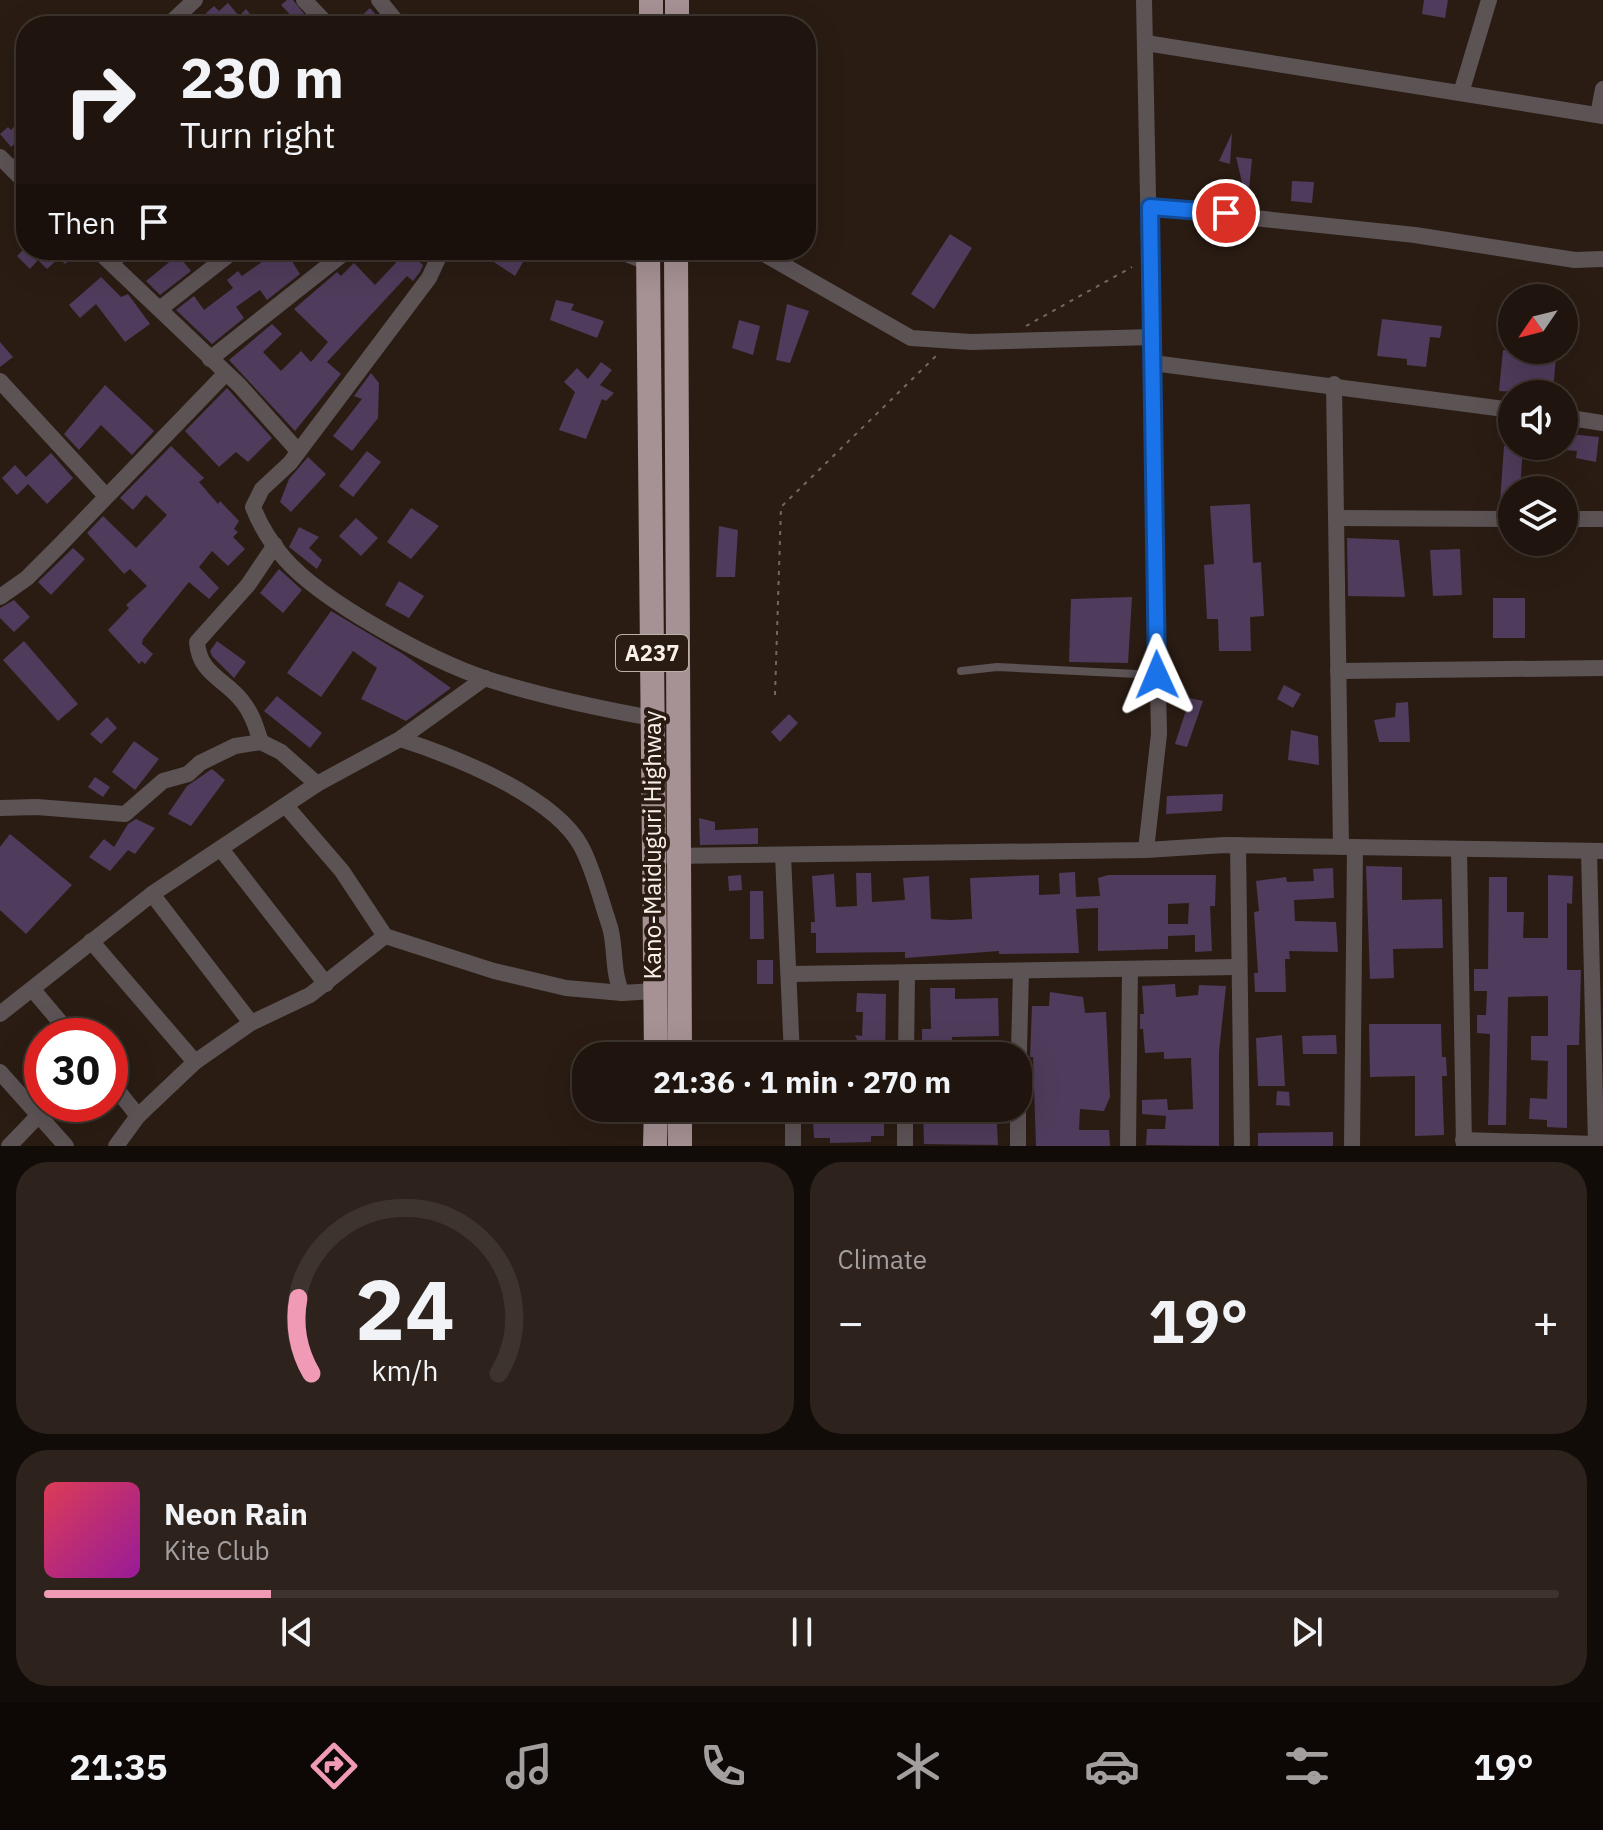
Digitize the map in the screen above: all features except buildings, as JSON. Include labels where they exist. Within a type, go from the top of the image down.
[{"type":"highway","name":"Kano-Maiduguri Highway","points":[[648,260],[656,1042]]},
{"type":"highway","name":"Kano-Maiduguri Highway","points":[[676,260],[680,1042]]},
{"type":"highway","points":[[655,1146],[656,1122]]},
{"type":"highway","points":[[680,1122],[680,1146]]},
{"type":"street","points":[[178,16],[195,0]]},
{"type":"street","points":[[304,0],[319,16]]},
{"type":"street","points":[[379,0],[392,16]]},
{"type":"street","points":[[1144,0],[1159,734],[1146,850]]},
{"type":"street","points":[[1461,93],[1489,0]]},
{"type":"street","points":[[1146,43],[1600,116],[1603,89]]},
{"type":"street","points":[[1150,207],[1415,235],[1575,260],[1603,259]]},
{"type":"street","points":[[120,260],[139,293],[161,308],[298,451]]},
{"type":"street","points":[[161,308],[222,260]]},
{"type":"street","points":[[210,359],[335,260]]},
{"type":"street","points":[[437,260],[429,278],[298,451],[262,489],[253,507],[259,523],[275,545],[314,584],[371,622],[485,678],[652,718]]},
{"type":"street","points":[[776,260],[904,335],[949,343],[1153,337]]},
{"type":"street","points":[[1153,363],[1334,384],[1498,408]]},
{"type":"street","points":[[0,597],[27,578],[226,373]]},
{"type":"street","points":[[1334,384],[1338,671],[1348,847],[1352,1146]]},
{"type":"street","points":[[2,388],[106,496]]},
{"type":"street","points":[[1578,419],[1603,423]]},
{"type":"street","points":[[1336,518],[1498,519]]},
{"type":"street","points":[[1578,519],[1603,519]]},
{"type":"street","points":[[261,742],[254,719],[241,699],[201,663],[197,642],[248,585],[275,545]]},
{"type":"street","points":[[1338,671],[1603,668]]},
{"type":"street","points":[[0,1014],[152,894],[317,784],[400,739],[485,678]]},
{"type":"street","points":[[400,739],[444,753],[517,789],[554,815],[581,845],[611,932],[622,993]]},
{"type":"street","points":[[0,808],[37,807],[125,814],[163,781],[188,774],[200,763],[235,746],[261,742],[281,752],[317,784]]},
{"type":"street","points":[[286,806],[342,871],[385,936],[552,985],[622,993],[655,991]]},
{"type":"street","points":[[652,855],[1146,850],[1238,845],[1596,851],[1600,1144],[1464,1143],[1459,849]]},
{"type":"street","points":[[1238,845],[1242,1146]]},
{"type":"street","points":[[221,849],[326,984]]},
{"type":"street","points":[[783,855],[792,1042]]},
{"type":"street","points":[[152,894],[251,1023]]},
{"type":"street","points":[[116,1146],[138,1116],[195,1062],[251,1023],[326,984],[385,936]]},
{"type":"street","points":[[91,941],[195,1062]]},
{"type":"street","points":[[790,974],[1238,967]]},
{"type":"street","points":[[1128,1146],[1130,969]]},
{"type":"street","points":[[1019,1042],[1021,971]]},
{"type":"street","points":[[906,1042],[907,974]]},
{"type":"street","points":[[33,990],[57,1018]]},
{"type":"street","points":[[2,1077],[24,1100]]},
{"type":"street","points":[[128,1104],[138,1116]]},
{"type":"street","points":[[9,1146],[32,1122]]},
{"type":"street","points":[[45,1122],[66,1146]]},
{"type":"street","points":[[793,1122],[793,1146]]},
{"type":"street","points":[[905,1122],[905,1146]]},
{"type":"street","points":[[1018,1122],[1018,1146]]},
{"type":"lane","points":[[961,671],[997,667],[1157,675]]},
{"type":"path","points":[[1025,326],[1151,257]]},
{"type":"path","points":[[775,695],[781,507],[949,343]]},
{"type":"route","points":[[1157,675],[1150,207],[1226,213]]}]
